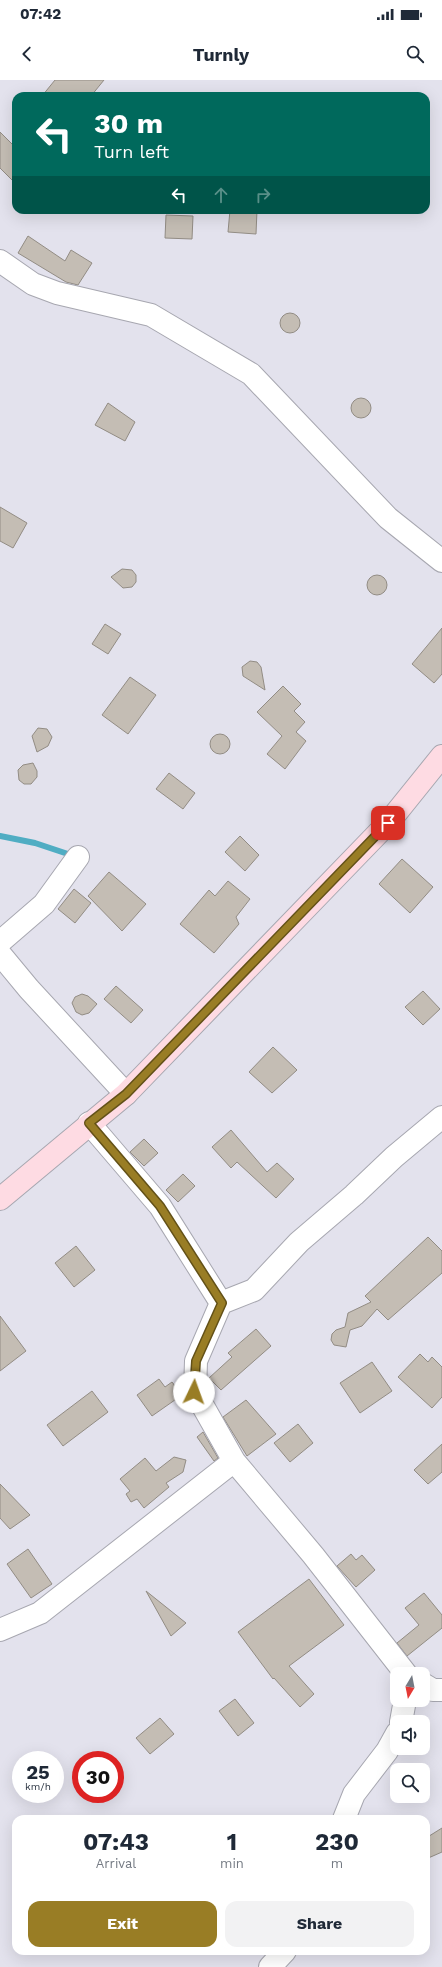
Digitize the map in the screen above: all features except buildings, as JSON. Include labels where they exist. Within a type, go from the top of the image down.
[{"type":"main road","points":[[0,1199],[89,1123],[126,1094],[388,823],[442,756]]},
{"type":"street","points":[[0,261],[33,284],[57,294],[151,315],[251,374],[388,518],[442,561]]},
{"type":"street","points":[[0,942],[44,904],[78,857]]},
{"type":"street","points":[[0,954],[29,989],[126,1094]]},
{"type":"street","points":[[400,1667],[313,1555],[234,1461],[194,1392],[196,1361],[222,1303],[254,1290],[299,1242],[442,1116]]},
{"type":"street","points":[[89,1123],[160,1206],[222,1303]]},
{"type":"street","points":[[0,1630],[40,1613],[234,1461]]},
{"type":"street","points":[[430,1688],[433,1690],[442,1690]]},
{"type":"street","points":[[346,1815],[354,1794],[390,1745]]},
{"type":"street","points":[[270,1967],[281,1955]]},
{"type":"waterway","points":[[0,836],[35,843],[74,856]]},
{"type":"route","points":[[194,1392],[196,1361],[222,1303],[160,1206],[89,1123],[126,1094],[388,823]]}]
